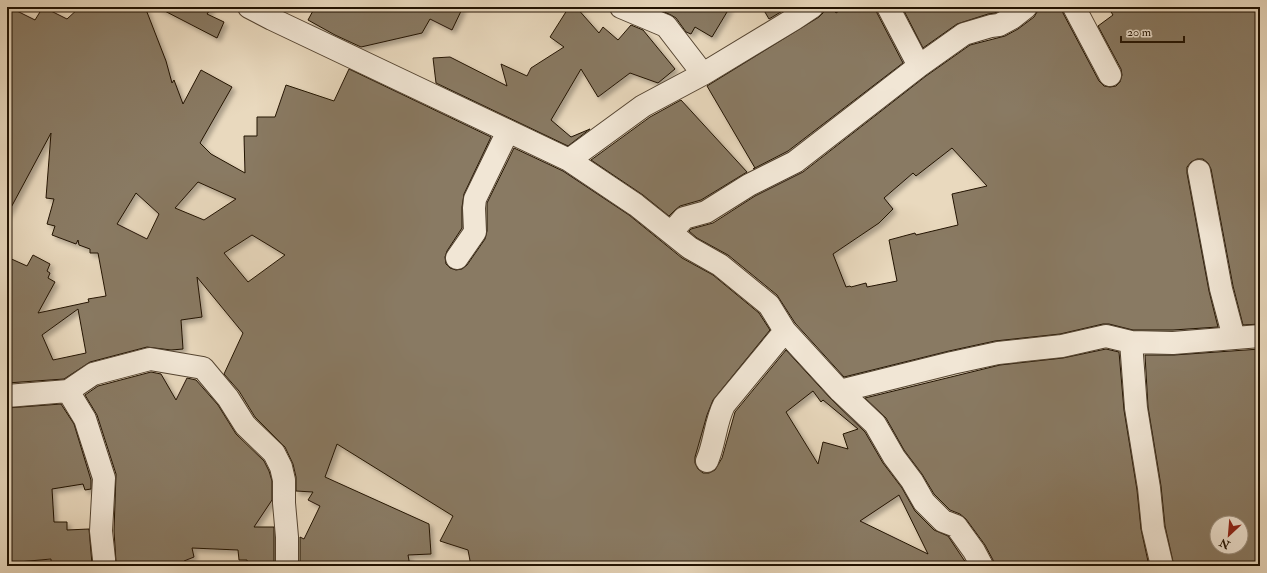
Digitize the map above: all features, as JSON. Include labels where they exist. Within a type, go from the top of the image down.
[{"type":"street","points":[[249,7],[569,160],[636,205],[690,248],[720,265],[769,305],[785,331],[840,391],[875,424],[894,457],[912,481],[924,502],[943,521],[956,526],[974,551],[982,566]]},
{"type":"street","points":[[621,7],[666,26],[703,74]]},
{"type":"street","points":[[569,160],[643,106],[703,74],[812,7]]},
{"type":"street","points":[[888,7],[919,66]]},
{"type":"street","points":[[671,233],[684,218],[706,212],[749,185],[794,162],[919,66],[964,34],[998,25],[1012,18],[1026,7]]},
{"type":"street","points":[[1074,7],[1110,75]]},
{"type":"street","points":[[457,258],[475,232],[475,199],[508,131]]},
{"type":"street","points":[[1199,170],[1221,289],[1234,338]]},
{"type":"street","points":[[707,461],[712,449],[718,416],[724,405],[785,331]]},
{"type":"street","points":[[840,391],[952,362],[998,353],[1062,346],[1106,336],[1131,342],[1172,343],[1260,336]]},
{"type":"street","points":[[1131,342],[1136,408],[1150,488],[1153,528],[1162,566]]},
{"type":"street","points":[[7,396],[68,391],[93,374],[150,359],[203,368],[228,398],[245,425],[274,453],[281,467],[284,480],[287,566]]},
{"type":"street","points":[[68,391],[85,419],[104,478],[101,532],[104,566]]},
{"type":"building","points":[[43,7],[67,19],[80,7],[145,7],[166,61],[172,83],[174,80],[183,104],[201,70],[232,87],[200,143],[211,154],[245,173],[244,136],[257,136],[257,117],[275,117],[286,85],[334,101],[349,69],[491,137],[464,194],[462,207],[462,228],[447,251],[445,257],[446,264],[450,268],[456,270],[462,269],[467,265],[485,239],[487,231],[487,203],[514,148],[563,171],[629,215],[682,258],[713,275],[759,313],[770,330],[713,400],[707,415],[695,457],[695,463],[698,469],[703,473],[709,473],[715,470],[722,458],[735,412],[786,350],[831,399],[865,432],[883,463],[902,488],[915,511],[934,530],[948,536],[968,566],[471,566],[468,550],[440,541],[453,516],[337,444],[325,477],[429,524],[431,554],[408,555],[410,566],[374,566],[373,563],[346,566],[300,566],[300,537],[304,539],[320,506],[308,500],[313,492],[296,491],[296,477],[293,464],[285,447],[255,417],[239,391],[224,374],[243,333],[197,277],[202,317],[181,320],[183,349],[171,350],[147,347],[90,362],[64,379],[7,383],[7,257],[27,266],[33,255],[50,264],[47,271],[50,273],[48,278],[55,282],[38,313],[89,302],[88,299],[106,296],[98,253],[90,253],[90,249],[79,245],[78,240],[76,244],[52,235],[55,226],[47,224],[54,199],[46,198],[51,133],[7,215],[7,21],[13,9],[35,20]],"holes":[[[198,182],[236,199],[204,220],[175,208]],[[136,193],[159,214],[147,239],[117,224]],[[252,235],[285,255],[248,282],[224,253]],[[78,309],[86,353],[53,360],[42,335]],[[813,391],[821,402],[823,400],[858,429],[843,434],[848,449],[823,442],[818,464],[786,412]],[[899,495],[928,554],[860,521]]]},
{"type":"building","points":[[157,7],[212,7],[207,14],[224,22],[217,38]]},
{"type":"building","points":[[315,7],[463,7],[452,30],[430,19],[422,33],[361,47],[308,20]]},
{"type":"building","points":[[569,7],[576,7],[599,33],[603,27],[618,40],[631,25],[643,30],[675,69],[658,83],[630,73],[598,97],[581,69],[551,120],[571,137],[590,129],[568,146],[436,83],[433,58],[450,57],[507,86],[501,64],[527,76],[531,68],[564,47],[550,37]]},
{"type":"building","points":[[653,7],[730,7],[712,37],[695,27],[691,34],[686,32],[676,18]]},
{"type":"building","points":[[762,7],[789,7],[769,19]]},
{"type":"building","points":[[824,7],[832,7],[836,13],[845,7],[876,7],[877,13],[903,63],[788,151],[755,168],[707,86],[819,17],[823,13]]},
{"type":"building","points":[[902,7],[1006,7],[995,13],[957,24],[923,48]]},
{"type":"building","points":[[1038,7],[1062,7],[1063,13],[1099,81],[1104,86],[1110,87],[1116,86],[1120,82],[1122,75],[1121,69],[1098,26],[1113,15],[1108,7],[1260,7],[1260,324],[1243,325],[1233,286],[1211,169],[1208,163],[1203,159],[1197,159],[1191,162],[1187,167],[1187,173],[1209,291],[1218,327],[1173,330],[1133,330],[1103,324],[1060,334],[995,341],[844,377],[795,323],[777,295],[728,255],[697,238],[689,231],[691,229],[713,223],[755,196],[803,172],[926,76],[970,45],[1005,36],[1018,29],[1034,17]],"holes":[[[952,148],[987,186],[952,194],[958,225],[916,235],[915,233],[889,240],[897,281],[867,287],[866,283],[846,287],[833,254],[879,223],[893,209],[884,198],[913,173],[916,176]]]},
{"type":"building","points":[[681,100],[747,172],[701,200],[680,206],[669,216],[643,195],[591,160],[650,117]]},
{"type":"building","points":[[1106,349],[1119,352],[1124,410],[1137,490],[1141,529],[1149,566],[994,566],[993,560],[985,545],[966,519],[960,514],[950,510],[934,494],[922,474],[904,450],[886,418],[865,398],[1000,365],[1063,358]]},
{"type":"building","points":[[1260,349],[1260,566],[1174,566],[1165,526],[1161,486],[1148,407],[1145,355],[1174,355]]},
{"type":"building","points":[[151,372],[161,374],[176,400],[187,378],[196,380],[218,405],[236,434],[264,461],[272,481],[272,500],[254,527],[274,527],[274,566],[248,566],[247,560],[239,560],[238,550],[192,548],[194,557],[184,561],[186,566],[154,566],[155,562],[139,564],[138,562],[116,562],[114,531],[116,474],[97,415],[85,395],[98,386]]},
{"type":"building","points":[[61,404],[74,424],[91,480],[91,489],[85,490],[83,484],[52,489],[54,522],[67,522],[67,530],[89,529],[92,564],[51,563],[51,559],[7,563],[7,408]]}]
